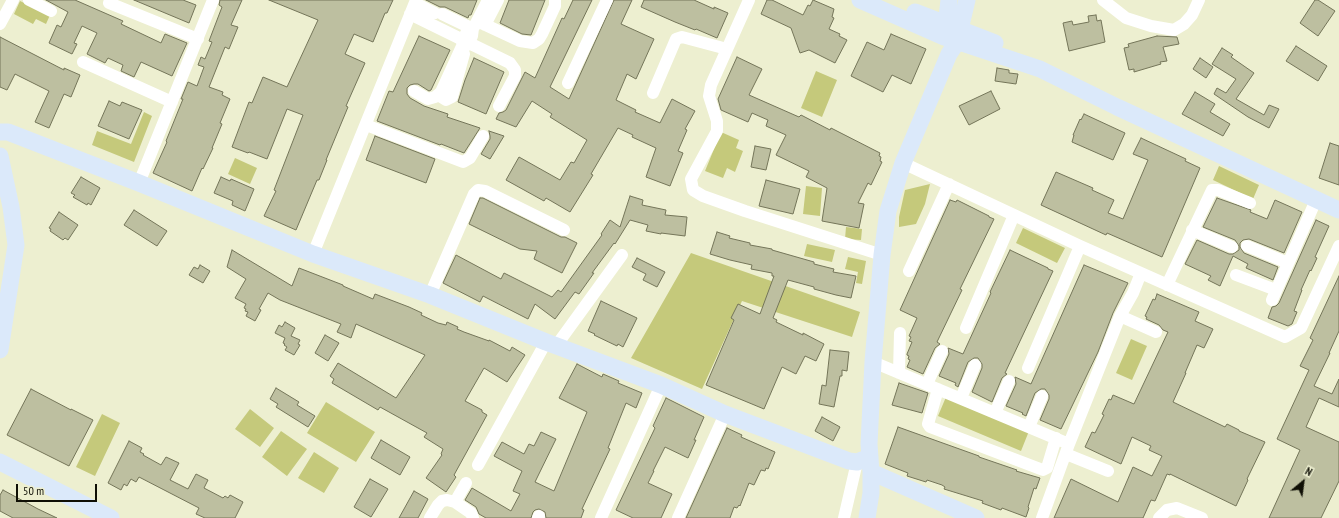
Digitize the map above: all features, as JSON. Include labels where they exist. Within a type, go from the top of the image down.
[{"type":"street","points":[[0,24],[13,0]]},
{"type":"street","points":[[29,0],[51,12]]},
{"type":"street","points":[[139,183],[213,0]]},
{"type":"street","points":[[476,26],[488,0]]},
{"type":"street","points":[[414,91],[428,99],[435,98],[441,92],[465,43],[476,26],[498,0]]},
{"type":"street","points":[[313,254],[415,1],[439,14],[520,40],[534,43],[542,34],[555,6],[555,0]]},
{"type":"street","points":[[568,82],[607,0]]},
{"type":"street","points":[[749,0],[711,85],[709,96],[717,121],[717,131],[691,179],[693,190],[703,196],[745,211],[882,255]]},
{"type":"street","points":[[860,0],[951,38],[1040,69],[1117,107],[1339,210]]},
{"type":"street","points":[[885,0],[951,38],[1059,66],[1339,200]]},
{"type":"street","points":[[950,0],[951,38]]},
{"type":"street","points":[[844,518],[866,464],[869,444],[873,362],[882,255],[888,211],[903,163],[967,0]]},
{"type":"street","points":[[1103,0],[1126,18],[1151,26],[1174,30],[1184,24],[1192,16],[1199,0]]},
{"type":"street","points":[[109,3],[198,39]]},
{"type":"street","points":[[410,14],[465,43],[510,63],[515,70],[515,76],[500,106]]},
{"type":"street","points":[[652,93],[676,39],[682,37],[727,49]]},
{"type":"street","points":[[83,62],[172,102]]},
{"type":"street","points":[[366,125],[463,162],[470,158],[483,136]]},
{"type":"street","points":[[0,132],[8,132],[139,183],[313,254],[430,295],[551,344],[661,385],[725,414],[849,461],[866,464],[976,518]]},
{"type":"street","points":[[0,156],[11,207],[16,245],[0,350]]},
{"type":"street","points":[[903,163],[1080,246],[1285,337],[1301,328],[1339,246]]},
{"type":"street","points":[[909,271],[949,184]]},
{"type":"street","points":[[430,295],[474,194],[478,190],[490,193],[564,230]]},
{"type":"street","points":[[1167,285],[1212,190],[1218,190],[1250,204]]},
{"type":"street","points":[[1236,275],[1274,295],[1316,200]]},
{"type":"street","points":[[966,328],[1014,215]]},
{"type":"street","points":[[1192,230],[1232,247]]},
{"type":"street","points":[[1028,368],[1080,246]]},
{"type":"street","points":[[1247,246],[1288,263]]},
{"type":"street","points":[[478,465],[551,344],[622,255]]},
{"type":"street","points":[[1042,518],[1067,449],[1120,316],[1142,274]]},
{"type":"street","points":[[1120,316],[1156,332]]},
{"type":"street","points":[[899,373],[900,334]]},
{"type":"street","points":[[942,351],[933,386],[928,424],[930,427],[1043,470],[1046,468],[1056,438]]},
{"type":"street","points":[[873,362],[1056,438],[1067,449],[1108,471]]},
{"type":"street","points":[[961,398],[975,365]]},
{"type":"street","points":[[995,413],[1009,381]]},
{"type":"street","points":[[601,518],[661,385]]},
{"type":"street","points":[[1029,427],[1042,396]]},
{"type":"street","points":[[678,518],[725,414]]},
{"type":"street","points":[[0,462],[111,518]]},
{"type":"street","points":[[866,464],[877,518]]},
{"type":"street","points":[[455,502],[466,483]]},
{"type":"street","points":[[867,518],[871,493]]},
{"type":"street","points":[[430,518],[438,505],[442,501],[447,500],[455,502],[471,513],[473,518]]},
{"type":"street","points":[[1159,518],[1167,510],[1177,508],[1202,518]]},
{"type":"green space","points":[[20,1],[50,15],[46,24],[36,19],[33,24],[14,14]]},
{"type":"green space","points":[[816,71],[837,80],[822,117],[801,108]]},
{"type":"green space","points":[[144,112],[152,116],[134,162],[92,145],[97,131],[131,144]]},
{"type":"green space","points":[[721,132],[739,140],[736,148],[743,151],[735,172],[727,168],[723,178],[705,171]]},
{"type":"green space","points":[[235,158],[257,168],[250,184],[228,174]]},
{"type":"green space","points":[[1219,166],[1259,185],[1253,199],[1213,180]]},
{"type":"green space","points":[[930,184],[925,204],[916,224],[899,227],[899,217],[905,190]]},
{"type":"green space","points":[[806,186],[822,188],[820,216],[803,214]]},
{"type":"green space","points":[[846,227],[862,229],[861,240],[845,239]]},
{"type":"green space","points":[[1023,228],[1065,248],[1057,263],[1016,243]]},
{"type":"green space","points":[[807,244],[835,250],[832,262],[804,256]]},
{"type":"green space","points":[[691,253],[860,312],[852,337],[742,301],[702,389],[631,358]]},
{"type":"green space","points":[[848,257],[866,261],[862,284],[856,283],[858,272],[845,269]]},
{"type":"green space","points":[[1131,339],[1147,346],[1132,380],[1116,373]]},
{"type":"green space","points":[[946,397],[1029,431],[1021,451],[938,416]]},
{"type":"green space","points":[[326,402],[375,432],[356,462],[307,433]]},
{"type":"green space","points":[[250,409],[274,428],[260,447],[235,429]]},
{"type":"green space","points":[[102,414],[120,423],[95,476],[76,467]]},
{"type":"green space","points":[[281,431],[307,449],[287,476],[262,457]]},
{"type":"green space","points":[[314,452],[339,468],[324,493],[298,478]]},
{"type":"building","points":[[46,0],[75,0],[123,21],[121,24],[161,43],[165,34],[187,43],[172,76],[141,62],[134,77],[121,71],[123,65],[108,58],[105,63],[87,54],[97,33],[82,26],[74,43],[77,44],[72,54],[49,43],[57,25],[61,27],[68,12]]},
{"type":"building","points":[[134,0],[183,0],[196,5],[189,23]]},
{"type":"building","points":[[220,0],[242,0],[231,25],[238,27],[229,49],[225,47],[209,87],[223,92],[222,95],[230,99],[220,123],[222,124],[213,148],[192,191],[153,173],[167,142],[166,141],[183,99],[181,99],[188,82],[197,86],[204,67],[198,65],[201,57],[205,59],[212,42],[209,41],[222,7],[219,5]]},
{"type":"building","points":[[269,0],[393,0],[387,13],[385,13],[373,42],[354,34],[345,54],[365,63],[346,106],[348,107],[319,180],[317,180],[296,230],[264,216],[276,191],[274,190],[303,115],[287,109],[267,159],[232,147],[249,102],[252,103],[263,77],[287,87],[318,20]]},
{"type":"building","points":[[426,0],[477,0],[471,15],[469,15],[468,18]]},
{"type":"building","points":[[509,0],[545,0],[531,35],[522,34],[500,23]]},
{"type":"building","points":[[573,0],[592,0],[550,87],[569,99],[614,0],[632,0],[621,24],[654,39],[636,79],[627,74],[616,100],[636,110],[635,112],[660,123],[672,99],[695,111],[685,129],[687,130],[678,151],[683,153],[670,186],[646,177],[656,148],[632,137],[633,135],[618,128],[591,174],[593,175],[570,212],[546,198],[544,201],[506,180],[519,157],[560,180],[571,162],[574,163],[587,140],[550,117],[552,114],[532,101],[516,127],[496,119],[499,113],[506,110],[525,72],[535,78],[562,18],[564,19]]},
{"type":"building","points":[[644,0],[694,0],[714,9],[714,7],[728,13],[717,38],[641,7]]},
{"type":"building","points":[[767,0],[772,0],[803,15],[808,5],[810,6],[813,0],[834,9],[832,17],[834,18],[829,29],[840,34],[839,36],[847,40],[835,63],[809,50],[800,53],[791,28],[761,14]]},
{"type":"building","points":[[1315,0],[1318,0],[1335,11],[1318,36],[1300,23]]},
{"type":"building","points":[[1096,15],[1097,21],[1101,20],[1105,42],[1069,51],[1063,23],[1072,21],[1073,25],[1089,22],[1088,16]]},
{"type":"building","points":[[891,34],[926,49],[911,84],[892,75],[883,92],[851,76],[867,42],[884,50]]},
{"type":"building","points":[[419,36],[450,50],[431,90],[429,91],[418,84],[414,84],[407,88],[407,94],[410,98],[424,106],[448,114],[447,117],[480,128],[464,153],[377,121],[389,91],[393,92]]},
{"type":"building","points":[[1157,36],[1177,37],[1179,44],[1163,47],[1167,61],[1160,62],[1161,64],[1134,72],[1134,69],[1129,70],[1124,48],[1129,47],[1128,44]]},
{"type":"building","points":[[0,37],[64,70],[64,68],[80,75],[71,97],[64,94],[49,128],[35,122],[49,91],[15,74],[7,90],[0,87]]},
{"type":"building","points":[[1296,46],[1327,66],[1318,81],[1286,61]]},
{"type":"building","points":[[1222,48],[1233,55],[1231,57],[1254,73],[1236,99],[1264,115],[1269,105],[1279,109],[1269,128],[1248,117],[1214,94],[1217,88],[1226,93],[1236,79],[1212,64]]},
{"type":"building","points":[[737,57],[762,69],[749,95],[799,117],[801,115],[830,130],[831,128],[880,153],[880,161],[882,162],[871,185],[868,183],[858,203],[864,204],[859,228],[822,221],[827,188],[806,177],[809,171],[776,155],[786,135],[766,126],[768,120],[752,113],[748,122],[721,110],[718,99]]},
{"type":"building","points":[[474,58],[504,72],[486,114],[458,102]]},
{"type":"building","points":[[1200,58],[1213,67],[1206,78],[1193,69]]},
{"type":"building","points":[[997,68],[1009,70],[1009,73],[1018,74],[1016,84],[995,81]]},
{"type":"building","points":[[991,91],[1000,109],[969,125],[959,106]]},
{"type":"building","points":[[1195,92],[1215,104],[1210,112],[1230,124],[1223,136],[1182,114]]},
{"type":"building","points":[[109,101],[120,106],[122,102],[142,110],[129,139],[98,126]]},
{"type":"building","points":[[1084,114],[1125,133],[1113,160],[1072,142],[1073,135],[1080,119],[1081,120]]},
{"type":"building","points":[[489,131],[504,136],[490,159],[481,154],[490,139]]},
{"type":"building","points":[[375,136],[435,159],[426,183],[366,160]]},
{"type":"building","points":[[1141,138],[1186,159],[1185,161],[1200,168],[1162,257],[1107,233],[1106,235],[1041,205],[1056,172],[1093,188],[1092,190],[1114,200],[1108,213],[1123,219],[1148,160],[1133,154]]},
{"type":"building","points":[[1330,143],[1339,146],[1339,185],[1319,178]]},
{"type":"building","points":[[755,146],[771,149],[766,170],[751,167]]},
{"type":"building","points":[[81,177],[100,188],[91,205],[88,203],[87,205],[73,197],[75,195],[71,193]]},
{"type":"building","points":[[221,177],[230,181],[231,179],[254,189],[245,211],[232,205],[233,201],[214,193]]},
{"type":"building","points":[[766,180],[800,189],[793,214],[759,206]]},
{"type":"building","points":[[630,196],[643,200],[642,205],[666,210],[665,215],[687,217],[685,236],[646,231],[648,225],[630,220],[615,244],[614,243],[592,273],[594,273],[579,294],[575,292],[555,319],[535,304],[528,319],[483,296],[480,302],[443,283],[456,255],[501,279],[504,273],[552,297],[558,290],[561,292],[602,235],[601,234],[610,220],[620,227]]},
{"type":"building","points":[[480,198],[483,198],[561,237],[565,237],[577,243],[562,273],[534,259],[537,251],[520,249],[469,224]]},
{"type":"building","points":[[1217,198],[1251,210],[1250,212],[1267,219],[1275,200],[1302,212],[1284,253],[1249,239],[1243,240],[1240,243],[1240,247],[1244,253],[1278,267],[1273,280],[1246,268],[1248,264],[1233,256],[1220,286],[1208,280],[1211,276],[1185,264],[1197,240],[1229,254],[1233,254],[1239,250],[1239,246],[1235,240],[1203,227]]},
{"type":"building","points":[[950,200],[956,202],[957,200],[994,219],[960,289],[962,290],[937,342],[940,344],[935,348],[923,374],[907,367],[910,360],[908,359],[909,356],[907,354],[912,342],[909,341],[911,337],[909,336],[917,318],[900,310]]},
{"type":"building","points":[[134,210],[167,231],[157,246],[124,225]]},
{"type":"building","points":[[59,212],[78,225],[68,240],[65,238],[63,240],[50,231],[51,229],[49,228]]},
{"type":"building","points":[[1316,220],[1329,226],[1315,257],[1317,258],[1301,290],[1294,311],[1297,312],[1292,324],[1288,326],[1268,318],[1272,307],[1279,303]]},
{"type":"building","points":[[717,232],[730,236],[729,238],[750,243],[750,245],[772,249],[814,262],[814,264],[834,269],[833,272],[856,276],[851,298],[814,289],[814,287],[788,280],[773,318],[777,320],[776,322],[803,335],[803,333],[824,344],[816,361],[805,356],[796,374],[782,367],[764,409],[706,385],[734,320],[731,318],[738,304],[760,314],[774,276],[772,276],[772,273],[751,269],[752,265],[710,254]]},
{"type":"building","points":[[232,250],[292,286],[299,268],[343,285],[373,299],[375,294],[409,307],[422,313],[421,315],[438,323],[446,325],[447,322],[458,327],[457,329],[464,332],[489,340],[510,351],[512,347],[525,355],[507,382],[484,368],[465,401],[482,410],[482,412],[487,415],[454,475],[456,477],[446,492],[426,478],[442,455],[443,449],[424,437],[427,433],[380,407],[378,410],[332,383],[334,379],[330,376],[338,363],[396,398],[425,355],[356,324],[351,338],[337,332],[341,324],[280,300],[268,293],[259,309],[261,310],[255,321],[246,316],[248,312],[245,311],[246,309],[244,308],[246,304],[235,298],[246,279],[227,267]]},
{"type":"building","points":[[1010,250],[1053,271],[1005,373],[1007,374],[1002,378],[992,402],[972,392],[982,368],[982,364],[978,358],[974,358],[968,362],[958,387],[955,385],[956,383],[939,376],[949,354],[948,348],[963,354]]},
{"type":"building","points":[[637,258],[665,272],[657,287],[643,280],[646,274],[632,267]]},
{"type":"building","points":[[200,265],[210,271],[203,283],[189,275],[194,267],[198,269]]},
{"type":"building","points":[[1084,265],[1128,283],[1113,313],[1098,352],[1061,429],[1040,420],[1049,399],[1049,395],[1045,389],[1041,389],[1035,393],[1026,416],[1022,414],[1023,413],[1006,406],[1016,384],[1015,377],[1031,384]]},
{"type":"building","points":[[1339,276],[1339,331],[1314,386],[1332,394],[1339,379],[1339,407],[1319,398],[1306,427],[1339,442],[1339,481],[1321,518],[1269,518],[1300,450],[1277,439],[1309,370],[1300,366],[1313,340],[1310,338]]},
{"type":"building","points":[[1157,294],[1199,312],[1195,321],[1213,329],[1204,348],[1197,345],[1173,402],[1225,427],[1227,424],[1265,442],[1247,479],[1248,480],[1236,506],[1170,474],[1167,474],[1155,501],[1151,500],[1143,518],[1054,518],[1071,479],[1118,502],[1133,467],[1152,476],[1162,456],[1149,450],[1151,446],[1132,437],[1121,464],[1085,447],[1092,432],[1095,433],[1104,415],[1102,414],[1109,399],[1111,400],[1113,395],[1134,404],[1168,332],[1163,330],[1159,325],[1146,319],[1147,317],[1145,316]]},
{"type":"building","points":[[601,301],[637,318],[623,347],[618,344],[617,346],[588,331]]},
{"type":"building","points":[[285,322],[295,328],[291,336],[300,340],[298,344],[300,345],[294,355],[285,350],[287,347],[283,343],[285,338],[275,333],[279,325],[282,327]]},
{"type":"building","points":[[325,335],[339,343],[328,361],[315,353]]},
{"type":"building","points":[[830,350],[849,352],[847,371],[842,370],[842,376],[840,376],[834,407],[819,404],[822,385],[826,386]]},
{"type":"building","points":[[577,364],[602,377],[603,374],[619,381],[618,383],[642,393],[636,408],[626,403],[608,448],[610,449],[582,509],[584,510],[581,518],[546,518],[545,512],[539,509],[533,512],[531,518],[486,518],[479,514],[476,507],[465,500],[472,488],[511,511],[520,494],[513,491],[522,471],[494,456],[502,442],[524,454],[529,444],[534,446],[541,432],[556,439],[535,482],[554,491],[587,412],[559,398]]},
{"type":"building","points":[[899,383],[928,393],[922,413],[892,405]]},
{"type":"building","points":[[276,388],[299,402],[297,405],[315,416],[308,427],[276,407],[278,404],[270,399]]},
{"type":"building","points":[[31,389],[93,420],[69,466],[7,435]]},
{"type":"building","points":[[666,398],[704,417],[688,458],[665,447],[653,471],[648,483],[672,494],[661,518],[633,518],[616,510],[655,428],[653,426]]},
{"type":"building","points":[[822,417],[840,427],[833,441],[815,431]]},
{"type":"building","points":[[898,427],[1017,470],[1016,471],[1040,478],[1036,489],[1034,488],[1026,517],[1002,508],[1001,510],[982,503],[983,501],[944,489],[945,487],[942,485],[907,476],[908,473],[885,464]]},
{"type":"building","points":[[727,428],[742,435],[741,437],[775,452],[768,469],[766,468],[765,471],[761,470],[754,485],[749,483],[740,506],[739,505],[737,508],[734,507],[730,518],[686,518]]},
{"type":"building","points":[[381,440],[410,457],[400,475],[371,458]]},
{"type":"building","points":[[129,441],[142,448],[140,452],[144,454],[143,455],[161,465],[166,457],[179,463],[170,480],[188,489],[196,474],[208,480],[204,488],[223,498],[225,496],[228,498],[230,495],[243,502],[235,518],[205,518],[196,514],[199,508],[139,477],[136,482],[131,479],[127,486],[124,484],[121,490],[108,483]]},
{"type":"building","points":[[370,479],[388,489],[371,517],[354,507]]},
{"type":"building","points":[[3,490],[57,518],[13,518],[0,511],[0,495]]},
{"type":"building","points":[[414,491],[428,499],[418,518],[399,518]]}]
